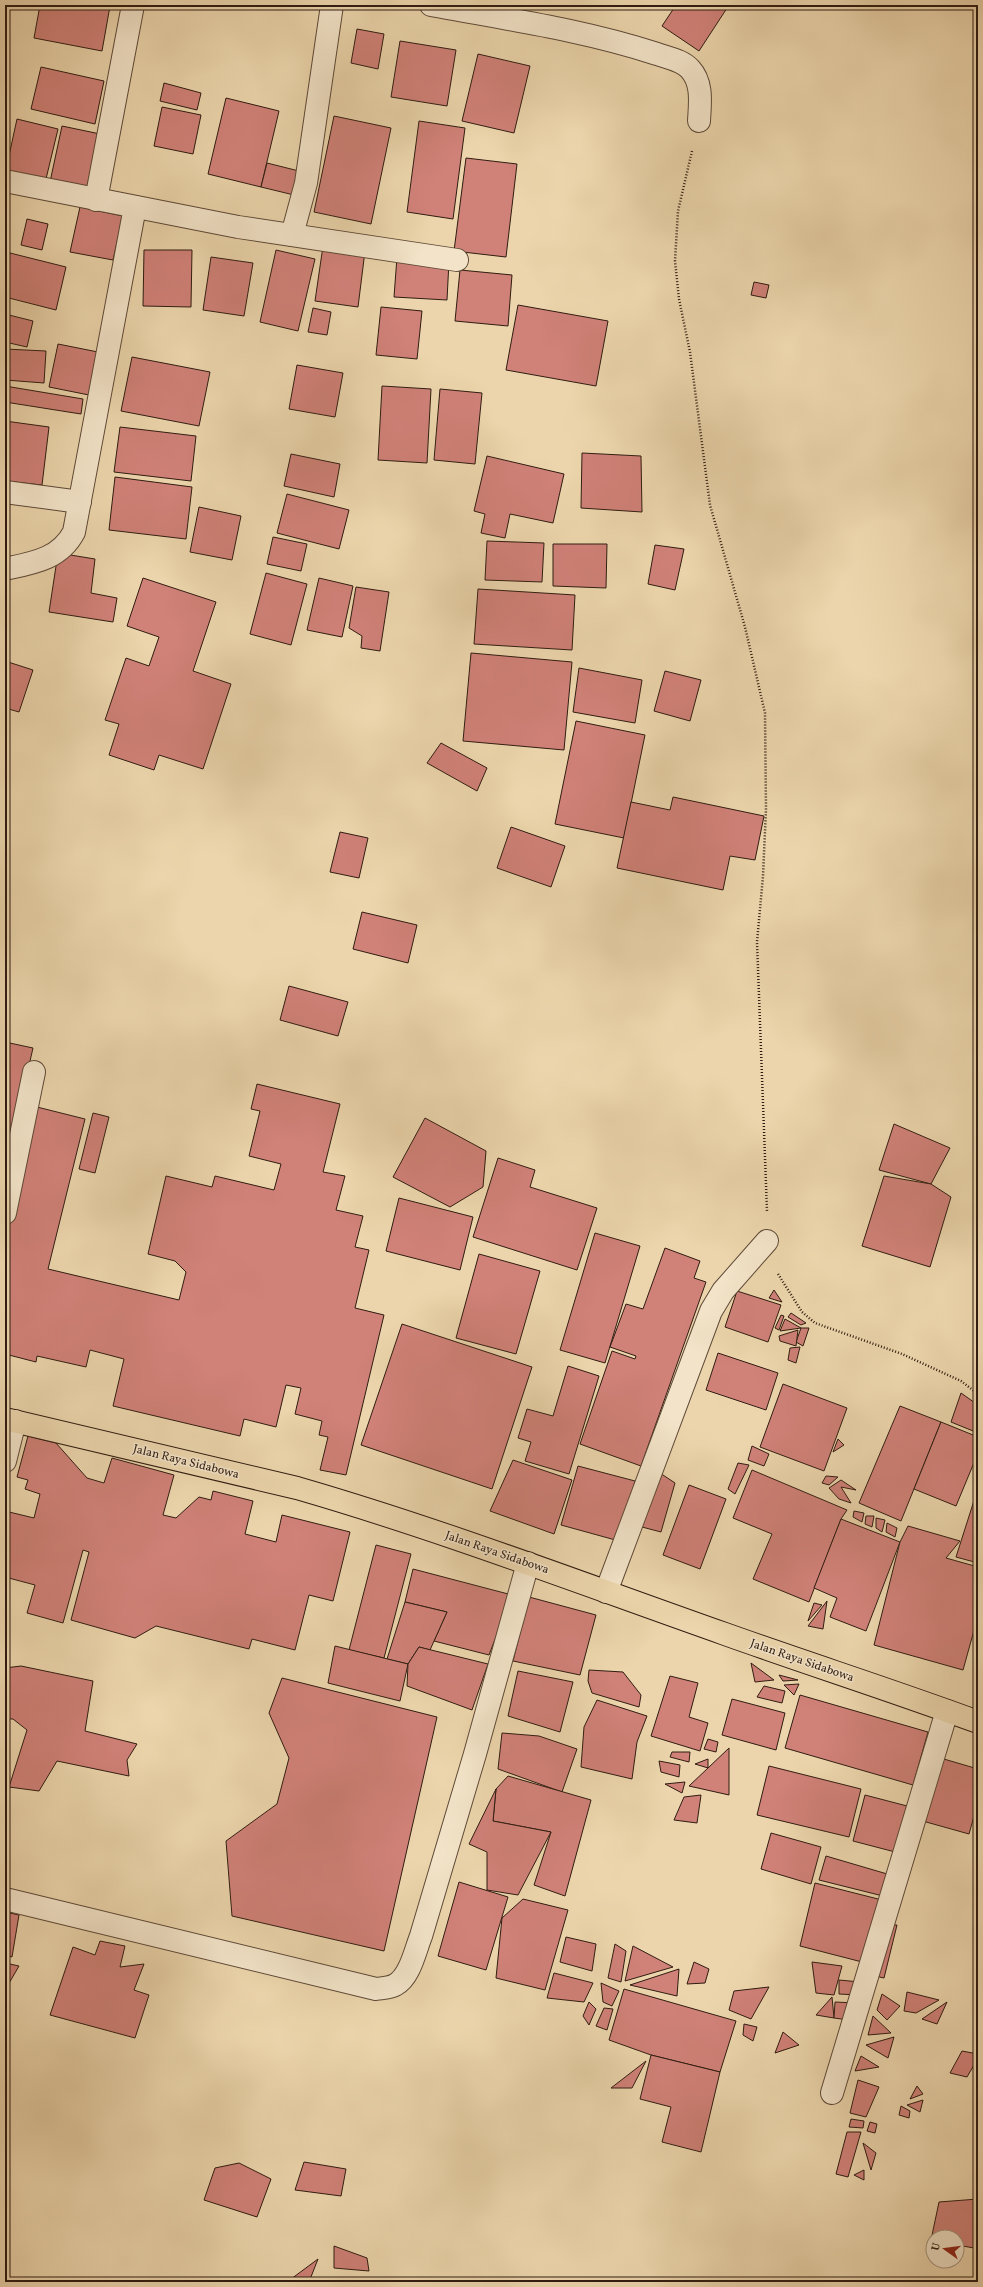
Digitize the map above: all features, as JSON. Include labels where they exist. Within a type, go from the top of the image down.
[{"type":"highway","name":"Jalan Raya Sidabowa","points":[[10,1420],[297,1488],[528,1563],[802,1662],[978,1722]]},
{"type":"street","points":[[96,200],[133,5]]},
{"type":"street","points":[[292,235],[306,183],[332,5]]},
{"type":"street","points":[[431,5],[622,43],[684,63],[695,76],[701,94],[699,121]]},
{"type":"street","points":[[5,181],[238,228],[457,260]]},
{"type":"street","points":[[5,569],[52,556],[68,544],[74,532],[135,207]]},
{"type":"street","points":[[5,492],[80,502]]},
{"type":"street","points":[[5,1213],[34,1072]]},
{"type":"street","points":[[606,1592],[711,1311],[723,1291],[766,1241]]},
{"type":"street","points":[[5,1462],[10,1420]]},
{"type":"street","points":[[5,1899],[376,1989],[395,1985],[401,1980],[411,1963],[421,1936],[475,1754],[528,1563]]},
{"type":"street","points":[[832,2093],[947,1711]]},
{"type":"path","points":[[699,121],[678,211],[675,262],[679,299],[690,352],[710,505],[745,627],[765,713],[766,810],[764,876],[757,942],[768,1199],[766,1241],[780,1280],[802,1312],[815,1323],[902,1354],[961,1381],[978,1394]]},
{"type":"building","points":[[40,5],[110,6],[102,51],[34,38]]},
{"type":"building","points":[[676,5],[729,5],[699,51],[662,26]]},
{"type":"building","points":[[357,29],[384,34],[378,69],[351,63]]},
{"type":"building","points":[[400,41],[456,50],[447,106],[391,97]]},
{"type":"building","points":[[478,54],[530,66],[514,133],[462,121]]},
{"type":"building","points":[[41,67],[104,81],[95,124],[31,109]]},
{"type":"building","points":[[164,83],[201,93],[197,110],[160,101]]},
{"type":"building","points":[[226,98],[279,111],[261,187],[208,174]]},
{"type":"building","points":[[162,107],[201,115],[193,154],[154,146]]},
{"type":"building","points":[[334,116],[391,128],[371,224],[314,212]]},
{"type":"building","points":[[5,119],[9,120],[5,144]]},
{"type":"building","points":[[17,119],[58,129],[45,183],[5,174]]},
{"type":"building","points":[[419,121],[465,128],[453,219],[407,212]]},
{"type":"building","points":[[62,126],[105,135],[93,191],[50,182]]},
{"type":"building","points":[[466,158],[517,164],[506,257],[454,251]]},
{"type":"building","points":[[267,163],[299,171],[294,195],[261,187]]},
{"type":"building","points":[[80,207],[123,216],[113,260],[70,252]]},
{"type":"building","points":[[27,219],[48,224],[42,250],[21,245]]},
{"type":"building","points":[[323,246],[365,251],[358,307],[315,301]]},
{"type":"building","points":[[144,250],[192,250],[191,307],[143,306]]},
{"type":"building","points":[[276,250],[315,259],[298,331],[260,322]]},
{"type":"building","points":[[10,253],[66,267],[56,310],[5,297],[5,272]]},
{"type":"building","points":[[211,257],[253,263],[244,316],[203,310]]},
{"type":"building","points":[[397,257],[449,261],[447,300],[394,297]]},
{"type":"building","points":[[460,270],[512,275],[508,326],[455,321]]},
{"type":"building","points":[[754,282],[769,285],[766,298],[751,295]]},
{"type":"building","points":[[518,305],[608,321],[596,386],[506,370]]},
{"type":"building","points":[[381,307],[422,311],[417,359],[376,355]]},
{"type":"building","points":[[313,308],[331,312],[327,335],[308,332]]},
{"type":"building","points":[[5,314],[33,321],[27,347],[5,342]]},
{"type":"building","points":[[58,344],[103,353],[94,396],[49,387]]},
{"type":"building","points":[[5,349],[46,351],[44,383],[5,380]]},
{"type":"building","points":[[132,357],[210,372],[199,426],[121,411]]},
{"type":"building","points":[[297,365],[343,373],[335,417],[289,409]]},
{"type":"building","points":[[5,386],[83,399],[81,414],[5,402]]},
{"type":"building","points":[[382,386],[431,389],[427,463],[378,460]]},
{"type":"building","points":[[440,389],[482,393],[475,464],[434,460]]},
{"type":"building","points":[[5,421],[49,427],[42,485],[5,481]]},
{"type":"building","points":[[120,427],[196,436],[191,481],[114,472]]},
{"type":"building","points":[[582,453],[641,456],[642,512],[581,508]]},
{"type":"building","points":[[291,454],[340,464],[334,497],[284,486]]},
{"type":"building","points":[[487,456],[564,474],[553,523],[510,514],[505,538],[481,533],[485,514],[474,511]]},
{"type":"building","points":[[115,477],[192,487],[186,539],[109,530]]},
{"type":"building","points":[[287,494],[349,510],[339,549],[277,533]]},
{"type":"building","points":[[199,507],[241,516],[232,560],[190,552]]},
{"type":"building","points":[[273,537],[307,544],[301,571],[267,564]]},
{"type":"building","points":[[487,541],[544,543],[542,582],[485,580]]},
{"type":"building","points":[[553,544],[607,544],[606,588],[553,586]]},
{"type":"building","points":[[655,545],[684,549],[675,590],[648,584]]},
{"type":"building","points":[[58,553],[95,559],[91,593],[117,598],[113,622],[49,612]]},
{"type":"building","points":[[266,573],[307,584],[291,645],[250,634]]},
{"type":"building","points":[[143,578],[216,602],[193,671],[231,684],[203,769],[159,755],[154,770],[109,755],[119,724],[105,720],[126,658],[149,666],[159,637],[127,626]]},
{"type":"building","points":[[319,578],[353,586],[342,637],[307,630]]},
{"type":"building","points":[[356,587],[389,592],[380,651],[361,648],[362,636],[349,628]]},
{"type":"building","points":[[478,589],[575,595],[572,650],[474,644]]},
{"type":"building","points":[[471,653],[572,662],[564,750],[463,741]]},
{"type":"building","points":[[5,661],[33,670],[19,712],[5,708]]},
{"type":"building","points":[[579,668],[642,680],[635,723],[573,712]]},
{"type":"building","points":[[665,671],[701,680],[690,721],[654,711]]},
{"type":"building","points":[[576,721],[645,735],[624,838],[555,824]]},
{"type":"building","points":[[441,743],[487,768],[477,791],[427,763]]},
{"type":"building","points":[[673,797],[764,816],[755,860],[730,856],[723,890],[617,868],[631,802],[670,810]]},
{"type":"building","points":[[511,827],[565,846],[551,887],[497,868]]},
{"type":"building","points":[[340,832],[368,838],[359,878],[330,872]]},
{"type":"building","points":[[362,912],[417,925],[408,963],[353,949]]},
{"type":"building","points":[[289,986],[348,1002],[338,1036],[280,1020]]},
{"type":"building","points":[[5,1042],[33,1048],[5,1169]]},
{"type":"building","points":[[257,1084],[340,1104],[323,1172],[345,1176],[336,1210],[363,1216],[355,1247],[369,1250],[355,1308],[384,1315],[346,1475],[320,1470],[328,1437],[319,1435],[322,1421],[295,1414],[301,1388],[286,1385],[276,1427],[244,1419],[240,1436],[113,1406],[124,1359],[90,1350],[86,1367],[37,1356],[36,1362],[5,1354],[5,1239],[37,1107],[85,1119],[48,1269],[179,1300],[186,1272],[175,1261],[148,1254],[166,1176],[212,1187],[215,1176],[274,1190],[281,1164],[249,1156],[260,1111],[251,1109]]},
{"type":"building","points":[[93,1113],[109,1117],[95,1173],[79,1169]]},
{"type":"building","points":[[425,1118],[486,1151],[483,1187],[450,1207],[393,1177]]},
{"type":"building","points":[[894,1124],[950,1148],[931,1184],[879,1170]]},
{"type":"building","points":[[498,1158],[535,1170],[530,1187],[597,1208],[577,1270],[473,1237]]},
{"type":"building","points":[[884,1176],[931,1184],[951,1197],[930,1267],[862,1246]]},
{"type":"building","points":[[399,1198],[473,1217],[460,1270],[386,1251]]},
{"type":"building","points":[[595,1233],[640,1246],[605,1363],[560,1350]]},
{"type":"building","points":[[665,1248],[700,1261],[694,1278],[706,1282],[641,1466],[580,1444],[612,1351],[635,1359],[636,1356],[610,1347],[626,1304],[643,1309]]},
{"type":"building","points":[[479,1254],[540,1271],[516,1354],[456,1338]]},
{"type":"building","points":[[774,1290],[782,1302],[769,1298]]},
{"type":"building","points":[[737,1291],[781,1305],[768,1342],[725,1327]]},
{"type":"building","points":[[791,1313],[806,1323],[801,1325],[788,1317]]},
{"type":"building","points":[[781,1315],[784,1316],[779,1330],[775,1328]]},
{"type":"building","points":[[785,1319],[801,1328],[780,1331]]},
{"type":"building","points":[[402,1324],[532,1367],[492,1489],[361,1445]]},
{"type":"building","points":[[801,1328],[809,1328],[803,1346],[796,1342]]},
{"type":"building","points":[[798,1330],[796,1346],[780,1341],[779,1336]]},
{"type":"building","points":[[800,1347],[796,1363],[788,1360],[790,1348]]},
{"type":"building","points":[[718,1353],[778,1373],[766,1410],[706,1390]]},
{"type":"building","points":[[568,1366],[599,1376],[569,1474],[525,1461],[531,1442],[518,1438],[527,1409],[553,1416]]},
{"type":"building","points":[[783,1384],[847,1408],[824,1471],[760,1447]]},
{"type":"building","points":[[961,1393],[978,1405],[978,1433],[951,1422]]},
{"type":"building","points":[[900,1406],[941,1422],[901,1521],[859,1503]]},
{"type":"building","points":[[941,1422],[978,1437],[978,1453],[956,1506],[914,1489]]},
{"type":"building","points":[[28,1436],[56,1443],[87,1478],[104,1483],[112,1458],[174,1475],[163,1515],[176,1518],[199,1497],[211,1500],[213,1491],[253,1501],[245,1534],[276,1542],[282,1515],[350,1532],[333,1601],[309,1595],[295,1650],[252,1639],[249,1649],[156,1626],[135,1638],[71,1620],[89,1552],[83,1550],[63,1623],[27,1613],[35,1585],[5,1577],[5,1511],[34,1518],[40,1494],[25,1489],[28,1480],[17,1477]]},
{"type":"building","points":[[838,1439],[844,1445],[833,1452]]},
{"type":"building","points":[[752,1446],[769,1454],[764,1466],[748,1460]]},
{"type":"building","points":[[513,1460],[572,1480],[554,1534],[490,1511]]},
{"type":"building","points":[[738,1463],[749,1465],[735,1494],[728,1489]]},
{"type":"building","points":[[578,1466],[635,1481],[619,1541],[561,1525]]},
{"type":"building","points":[[752,1470],[847,1510],[841,1519],[809,1602],[753,1579],[772,1534],[733,1518]]},
{"type":"building","points":[[657,1471],[675,1483],[661,1532],[642,1527]]},
{"type":"building","points":[[826,1476],[838,1477],[829,1485],[822,1483]]},
{"type":"building","points":[[841,1480],[856,1490],[841,1487],[851,1503],[839,1499],[829,1488]]},
{"type":"building","points":[[689,1485],[726,1499],[700,1569],[663,1555]]},
{"type":"building","points":[[978,1488],[978,1563],[956,1557]]},
{"type":"building","points":[[854,1511],[864,1513],[862,1522],[853,1517]]},
{"type":"building","points":[[866,1516],[874,1516],[872,1527],[865,1524]]},
{"type":"building","points":[[876,1518],[885,1520],[882,1532],[876,1528]]},
{"type":"building","points":[[841,1519],[900,1542],[866,1631],[830,1617],[837,1598],[814,1588]]},
{"type":"building","points":[[887,1523],[897,1528],[895,1537],[886,1532]]},
{"type":"building","points":[[908,1526],[960,1541],[946,1558],[978,1567],[978,1616],[963,1670],[874,1645],[900,1542]]},
{"type":"building","points":[[376,1545],[411,1554],[384,1658],[349,1650]]},
{"type":"building","points":[[413,1569],[512,1595],[489,1655],[434,1641],[447,1612],[405,1602]]},
{"type":"building","points":[[529,1597],[596,1615],[580,1675],[513,1661]]},
{"type":"building","points":[[827,1601],[823,1629],[808,1626]]},
{"type":"building","points":[[405,1602],[447,1612],[430,1650],[419,1647],[408,1664],[387,1659]]},
{"type":"building","points":[[814,1603],[822,1605],[808,1621]]},
{"type":"building","points":[[335,1646],[408,1664],[400,1701],[328,1683]]},
{"type":"building","points":[[419,1647],[488,1664],[472,1710],[407,1686],[408,1664]]},
{"type":"building","points":[[751,1663],[774,1680],[755,1682]]},
{"type":"building","points":[[21,1666],[93,1681],[85,1731],[137,1744],[127,1760],[129,1776],[57,1761],[39,1791],[9,1787],[27,1730],[13,1719],[5,1719],[5,1668]]},
{"type":"building","points":[[589,1670],[623,1672],[641,1695],[639,1707],[592,1693],[588,1681]]},
{"type":"building","points":[[518,1671],[573,1682],[560,1732],[508,1716]]},
{"type":"building","points":[[779,1675],[798,1680],[783,1681]]},
{"type":"building","points":[[670,1676],[698,1683],[689,1717],[708,1723],[700,1751],[651,1736]]},
{"type":"building","points":[[282,1678],[437,1717],[384,1951],[232,1916],[226,1841],[277,1804],[289,1758],[269,1713]]},
{"type":"building","points":[[799,1684],[794,1695],[784,1685]]},
{"type":"building","points":[[764,1686],[785,1691],[782,1703],[757,1697]]},
{"type":"building","points":[[800,1695],[928,1732],[913,1785],[785,1748]]},
{"type":"building","points":[[732,1699],[785,1713],[776,1750],[722,1735]]},
{"type":"building","points":[[597,1700],[647,1716],[637,1742],[632,1779],[581,1767],[584,1727]]},
{"type":"building","points":[[502,1733],[539,1736],[577,1749],[562,1792],[498,1769]]},
{"type":"building","points":[[708,1739],[718,1742],[716,1752],[704,1749]]},
{"type":"building","points":[[729,1748],[729,1795],[689,1786],[708,1768]]},
{"type":"building","points":[[672,1752],[690,1752],[689,1762],[670,1757]]},
{"type":"building","points":[[937,1757],[978,1769],[978,1802],[969,1834],[919,1820]]},
{"type":"building","points":[[708,1759],[708,1768],[695,1764]]},
{"type":"building","points":[[659,1761],[680,1765],[679,1777],[661,1772]]},
{"type":"building","points":[[769,1766],[861,1789],[849,1837],[757,1815]]},
{"type":"building","points":[[508,1776],[591,1800],[565,1896],[534,1885],[551,1832],[493,1821],[496,1789]]},
{"type":"building","points":[[685,1782],[682,1793],[665,1784]]},
{"type":"building","points":[[496,1789],[493,1821],[551,1832],[518,1895],[487,1890],[487,1852],[469,1844]]},
{"type":"building","points":[[701,1795],[697,1823],[674,1820],[684,1797]]},
{"type":"building","points":[[865,1795],[911,1807],[899,1853],[853,1841]]},
{"type":"building","points":[[771,1833],[821,1847],[811,1884],[761,1869]]},
{"type":"building","points":[[826,1856],[894,1876],[887,1897],[819,1880]]},
{"type":"building","points":[[459,1882],[508,1897],[486,1970],[438,1956]]},
{"type":"building","points":[[815,1883],[882,1900],[866,1963],[800,1946]]},
{"type":"building","points":[[523,1899],[568,1910],[545,1990],[496,1978],[502,1918]]},
{"type":"building","points":[[5,1912],[19,1915],[12,1957],[5,1955]]},
{"type":"building","points":[[888,1925],[897,1925],[884,1978],[871,1975]]},
{"type":"building","points":[[566,1937],[596,1944],[592,1971],[560,1962]]},
{"type":"building","points":[[100,1941],[125,1946],[120,1967],[144,1964],[134,1990],[149,1995],[135,2038],[50,2015],[73,1947],[95,1955]]},
{"type":"building","points":[[615,1944],[626,1951],[621,1982],[608,1978]]},
{"type":"building","points":[[633,1946],[673,1967],[625,1981]]},
{"type":"building","points":[[694,1962],[709,1969],[705,1983],[687,1984]]},
{"type":"building","points":[[812,1962],[842,1966],[834,1995],[816,1993]]},
{"type":"building","points":[[5,1963],[19,1966],[8,1985],[5,2000]]},
{"type":"building","points":[[679,1969],[677,1996],[630,1985]]},
{"type":"building","points":[[554,1973],[593,1983],[584,2002],[547,1998]]},
{"type":"building","points":[[839,1980],[860,1982],[858,1995],[839,1994]]},
{"type":"building","points":[[601,1983],[619,1991],[612,2006],[603,2002]]},
{"type":"building","points":[[769,1987],[751,2019],[729,2010],[734,1991]]},
{"type":"building","points":[[624,1989],[736,2021],[720,2072],[651,2055],[609,2040]]},
{"type":"building","points":[[907,1992],[939,2000],[916,2013],[904,2011]]},
{"type":"building","points":[[882,1994],[900,2006],[887,2020],[877,2010]]},
{"type":"building","points":[[832,1997],[834,2018],[816,2015]]},
{"type":"building","points":[[589,2002],[596,2009],[589,2025],[583,2016]]},
{"type":"building","points":[[835,2002],[856,2003],[848,2020],[834,2018]]},
{"type":"building","points":[[947,2002],[937,2024],[922,2019]]},
{"type":"building","points":[[604,2008],[613,2009],[607,2030],[596,2026]]},
{"type":"building","points":[[873,2016],[891,2033],[868,2035]]},
{"type":"building","points":[[744,2024],[757,2027],[753,2041],[743,2035]]},
{"type":"building","points":[[783,2032],[799,2045],[775,2053]]},
{"type":"building","points":[[894,2037],[888,2058],[866,2045]]},
{"type":"building","points":[[962,2051],[978,2054],[978,2058],[967,2077],[950,2073]]},
{"type":"building","points":[[651,2055],[720,2072],[701,2152],[662,2142],[671,2107],[640,2099]]},
{"type":"building","points":[[861,2056],[879,2067],[855,2071]]},
{"type":"building","points":[[646,2061],[632,2088],[611,2088]]},
{"type":"building","points":[[858,2080],[879,2087],[866,2117],[850,2113]]},
{"type":"building","points":[[917,2086],[923,2094],[910,2099]]},
{"type":"building","points":[[923,2100],[920,2112],[907,2105]]},
{"type":"building","points":[[901,2106],[910,2111],[909,2118],[899,2115]]},
{"type":"building","points":[[851,2119],[864,2121],[863,2128],[849,2127]]},
{"type":"building","points":[[870,2122],[877,2124],[875,2133],[867,2131]]},
{"type":"building","points":[[847,2132],[861,2132],[848,2177],[836,2174]]},
{"type":"building","points":[[863,2143],[876,2153],[871,2170]]},
{"type":"building","points":[[304,2162],[346,2169],[341,2196],[295,2190]]},
{"type":"building","points":[[239,2163],[271,2179],[257,2217],[204,2200],[215,2168]]},
{"type":"building","points":[[864,2170],[864,2180],[854,2175]]},
{"type":"building","points":[[978,2199],[978,2230],[974,2248],[965,2246],[965,2229],[933,2229],[939,2202]]},
{"type":"building","points":[[334,2246],[367,2258],[369,2271],[334,2268]]},
{"type":"building","points":[[318,2259],[309,2282],[287,2282]]}]
